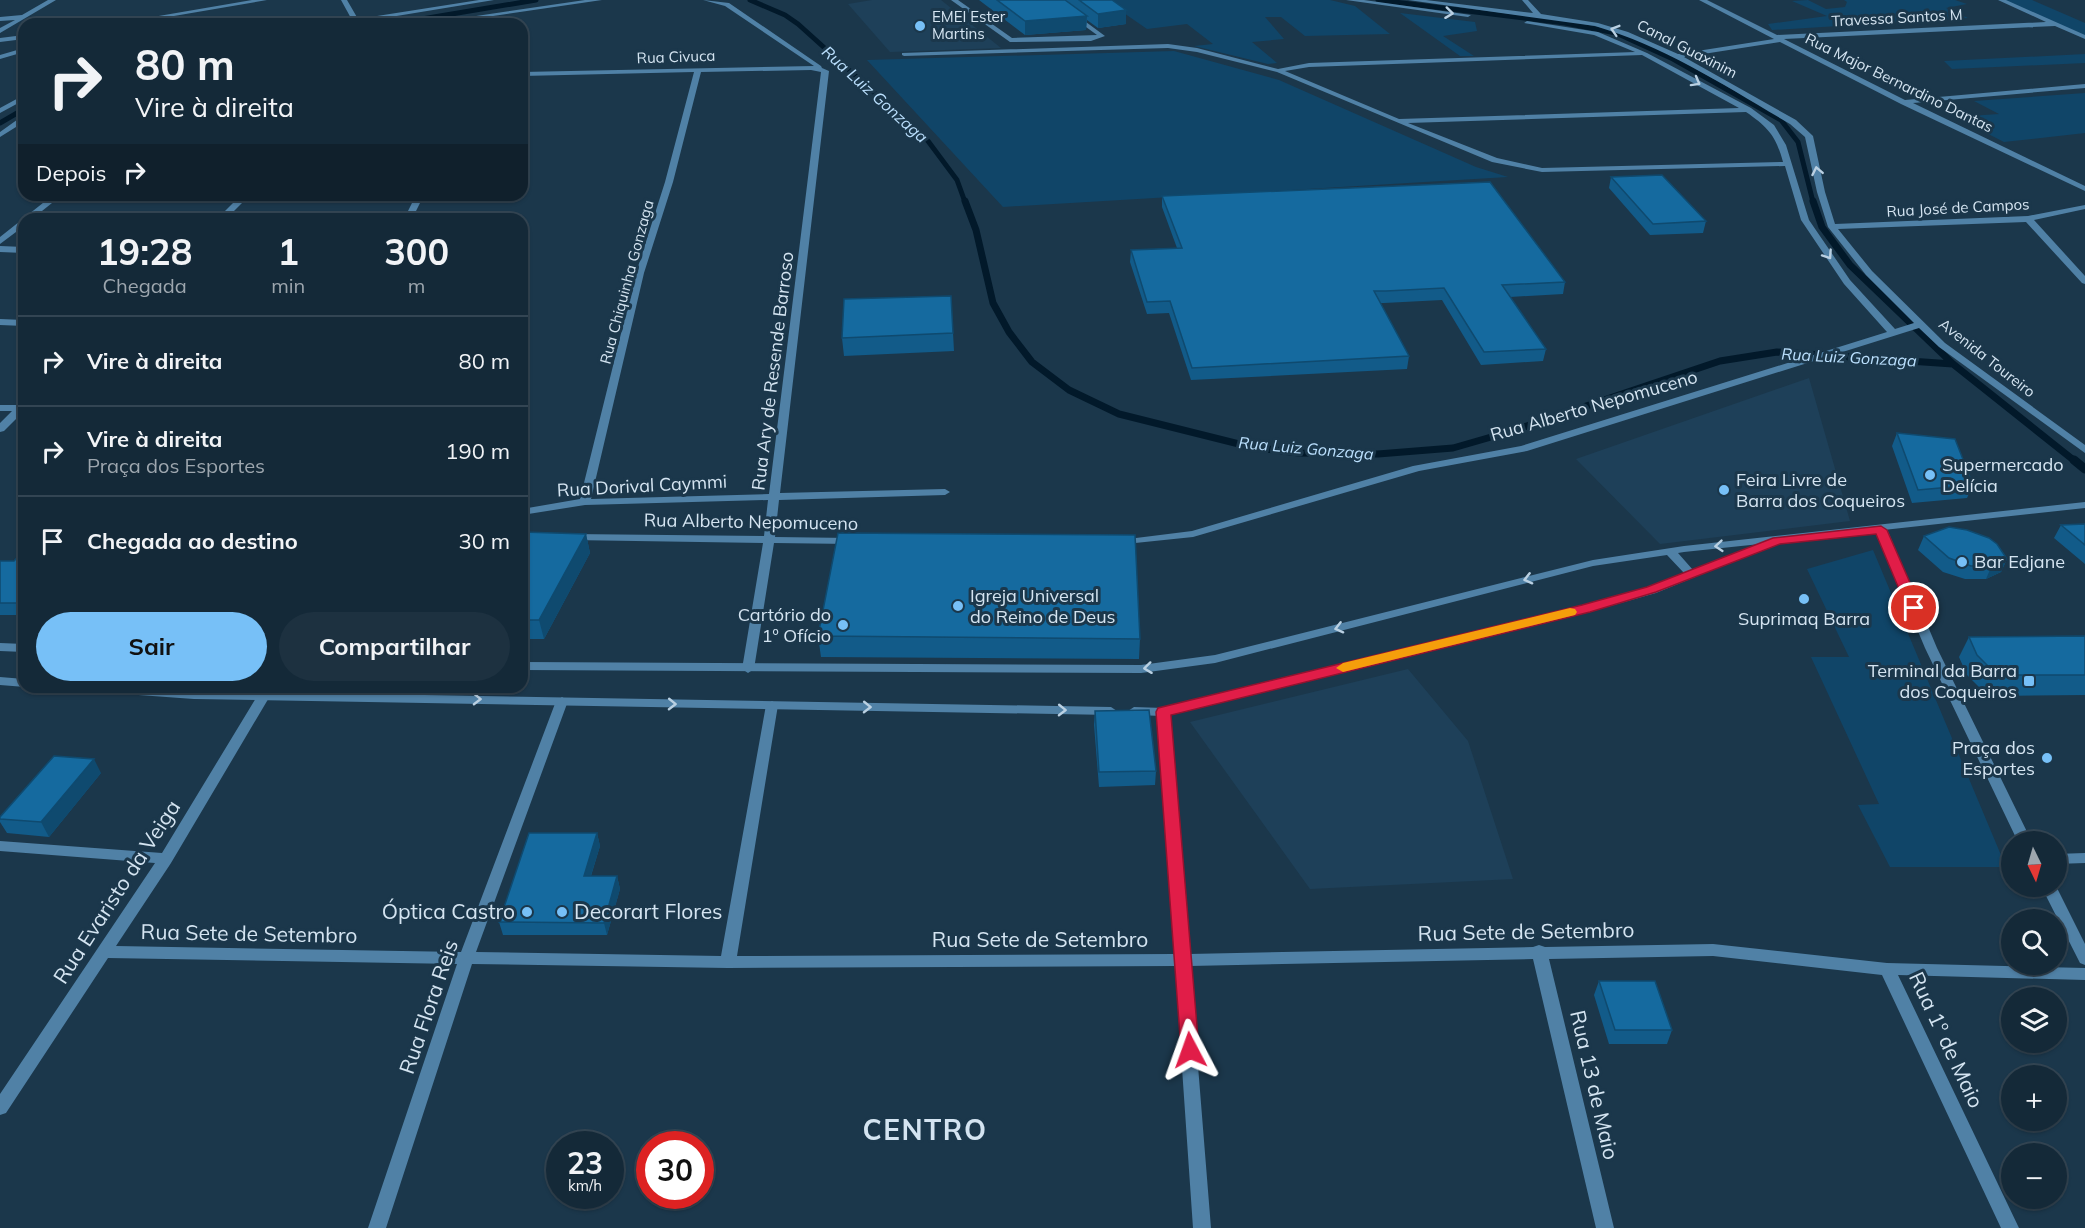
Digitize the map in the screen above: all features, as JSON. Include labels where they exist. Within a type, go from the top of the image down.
[{"type":"street","points":[[0,19],[22,17],[52,0]]},
{"type":"street","points":[[152,18],[264,0]]},
{"type":"street","points":[[344,0],[354,18]]},
{"type":"street","points":[[447,7],[452,0]]},
{"type":"street","points":[[385,18],[491,0]]},
{"type":"street","points":[[488,18],[599,0]]},
{"type":"street","points":[[706,0],[727,4],[826,74]]},
{"type":"street","points":[[954,0],[1010,40],[1016,50]]},
{"type":"street","points":[[1052,0],[1117,46]]},
{"type":"street","points":[[1349,0],[1596,33],[1646,54],[1748,110],[1772,128],[1782,145],[1805,220],[1847,282],[1893,333]]},
{"type":"street","name":"Canal Guaxinim","points":[[1411,0],[1596,24],[1626,33],[1676,56],[1793,122],[1809,136],[1821,192],[1832,227]]},
{"type":"street","points":[[1525,0],[1538,15]]},
{"type":"street","name":"Rua Major Bernardino Dantas","points":[[1702,0],[1904,102],[2085,189]]},
{"type":"street","points":[[2001,0],[2085,37]]},
{"type":"street","points":[[0,31],[18,20]]},
{"type":"street","name":"Travessa Santos M","points":[[1676,56],[1778,39],[2055,24]]},
{"type":"street","points":[[1010,40],[1091,39],[1102,36]]},
{"type":"street","points":[[0,40],[18,38]]},
{"type":"street","points":[[904,54],[1168,46],[1197,50],[1279,71],[1495,160],[1542,170],[1788,164]]},
{"type":"street","points":[[0,57],[18,52]]},
{"type":"street","points":[[1279,71],[1309,65],[1646,54]]},
{"type":"street","name":"Rua Civuca","points":[[528,74],[811,68],[826,74]]},
{"type":"street","name":"Rua Chiquinha Gonzaga","points":[[585,502],[640,273],[669,182],[698,70]]},
{"type":"street","name":"Rua Ary de Resende Barroso","points":[[748,669],[769,539],[826,74]]},
{"type":"street","points":[[1904,102],[2085,86]]},
{"type":"street","points":[[0,111],[18,100]]},
{"type":"street","points":[[1398,121],[1748,110]]},
{"type":"street","points":[[0,135],[18,123]]},
{"type":"street","points":[[35,213],[50,201]]},
{"type":"street","points":[[227,213],[240,201]]},
{"type":"street","name":"Rua José de Campos","points":[[1832,227],[2028,219],[2085,207]]},
{"type":"street","points":[[2028,219],[2085,281]]},
{"type":"street","points":[[0,241],[18,226]]},
{"type":"street","name":"Avenida Toureiro","points":[[1832,227],[1869,273],[1942,345],[2085,450]]},
{"type":"street","points":[[0,249],[18,250]]},
{"type":"street","points":[[0,322],[18,323]]},
{"type":"street","name":"Rua Alberto Nepomuceno","points":[[1105,545],[1193,534],[1417,468],[1523,449],[1921,324]]},
{"type":"street","points":[[0,408],[18,407]]},
{"type":"street","points":[[0,429],[18,411]]},
{"type":"street","name":"Rua Dorival Caymmi","points":[[528,511],[585,502],[945,492]]},
{"type":"street","points":[[528,666],[748,669],[1151,668],[1215,659],[1593,563],[1669,551],[1881,530],[2085,505]]},
{"type":"street","points":[[1881,530],[1931,648],[2020,831]]},
{"type":"street","name":"Rua Alberto Nepomuceno","points":[[560,536],[864,541]]},
{"type":"street","points":[[166,693],[1163,712],[1585,609],[1652,590],[1778,541]]},
{"type":"street","points":[[1669,551],[1692,575]]},
{"type":"street","points":[[0,647],[18,648]]},
{"type":"street","points":[[0,681],[18,682]]},
{"type":"street","name":"Rua Evaristo da Veiga","points":[[0,1108],[166,859],[264,696]]},
{"type":"street","name":"Rua Flora Reis","points":[[378,1228],[466,959],[562,701]]},
{"type":"street","points":[[728,962],[772,705]]},
{"type":"street","points":[[1163,712],[1184,960],[1202,1228]]},
{"type":"street","points":[[0,846],[166,859]]},
{"type":"street","points":[[2067,859],[2085,858]]},
{"type":"street","points":[[2054,897],[2085,959]]},
{"type":"street","name":"Rua Sete de Setembro","points":[[103,952],[728,962],[1184,960],[1539,951],[1713,950],[1887,969],[2085,974]]},
{"type":"street","name":"Rua 13 de Maio","points":[[1539,951],[1605,1228]]},
{"type":"street","name":"Rua 1º de Maio","points":[[1887,969],[2010,1228]]},
{"type":"shaded area","name":"EMEI Ester Martins","points":[[872,0],[941,0],[1001,48],[890,52],[848,4]]},
{"type":"shaded area","points":[[1105,0],[1330,0],[1355,6],[1390,34],[1305,36],[1281,17],[1265,17],[1284,39],[1252,42],[1277,63],[1268,64],[1194,46],[1213,44],[1187,24],[1147,29]]},
{"type":"shaded area","points":[[1808,0],[1826,9],[1845,7],[1847,2],[1844,0],[1955,0],[1967,4],[1946,8],[1968,18],[1772,30],[1768,24],[1827,16],[1792,1]]},
{"type":"shaded area","points":[[2003,0],[2032,0],[2085,23],[2085,37]]},
{"type":"shaded area","points":[[1400,13],[1475,22],[1477,31],[1443,36],[1474,56],[1460,56]]},
{"type":"shaded area","points":[[1174,51],[1279,80],[1476,167],[1508,177],[1003,207],[867,60]]},
{"type":"shaded area","points":[[2085,54],[2085,63],[1952,69],[1944,61]]},
{"type":"shaded area","points":[[2085,93],[2085,133],[2004,142],[1955,117],[1999,114],[1974,101]]},
{"type":"shaded area","name":"Feira Livre de Barra dos Coqueiros","points":[[1809,378],[1850,521],[1660,544],[1576,459]]},
{"type":"shaded area","points":[[1873,550],[2001,855],[2001,867],[1890,867],[1858,805],[1879,804],[1811,657],[1849,657],[1807,569]]},
{"type":"shaded area","points":[[1408,669],[1468,741],[1513,879],[1310,889],[1190,722]]},
{"type":"building","points":[[997,0],[1065,0],[1087,16],[1025,21]]},
{"type":"building","points":[[1079,0],[1112,0],[1126,10],[1098,14]]},
{"type":"building","points":[[1662,175],[1706,221],[1653,224],[1611,177]]},
{"type":"building","points":[[1490,182],[1565,282],[1502,285],[1546,349],[1484,352],[1444,288],[1374,291],[1409,356],[1192,368],[1170,301],[1147,302],[1131,250],[1182,248],[1162,196]]},
{"type":"building","points":[[951,296],[953,333],[842,338],[844,299]]},
{"type":"building","name":"Supermercado Delícia","points":[[1897,433],[1955,439],[1973,485],[1918,490]]},
{"type":"building","points":[[2085,524],[2085,545],[2061,525]]},
{"type":"building","points":[[1949,527],[1967,530],[1989,538],[1997,544],[2007,559],[1992,565],[1971,566],[1949,558],[1924,536]]},
{"type":"building","points":[[528,532],[586,534],[539,620],[528,620]]},
{"type":"building","points":[[838,533],[1135,535],[1140,639],[818,636]]},
{"type":"building","points":[[18,557],[18,603],[0,603],[0,561],[14,561]]},
{"type":"building","points":[[2085,636],[2085,675],[2006,675],[1989,667],[1977,655],[1969,637]]},
{"type":"building","points":[[1149,710],[1156,771],[1099,772],[1095,711]]},
{"type":"building","points":[[54,756],[94,759],[41,822],[0,819],[0,817]]},
{"type":"building","points":[[529,833],[597,833],[584,876],[617,876],[604,923],[499,922]]},
{"type":"building","points":[[1599,981],[1655,981],[1672,1030],[1615,1030]]},
{"type":"waterway","name":"Rua Luiz Gonzaga","points":[[428,18],[536,0]]},
{"type":"waterway","name":"Rua Luiz Gonzaga","points":[[750,0],[785,15],[798,24],[928,141],[957,180],[965,202]]},
{"type":"waterway","points":[[1378,0],[1565,23],[1616,33],[1673,59],[1781,120],[1798,142],[1813,202]]},
{"type":"waterway","points":[[0,123],[18,112]]},
{"type":"waterway","name":"Rua Luiz Gonzaga","points":[[965,201],[976,230],[993,303],[1009,332],[1032,362],[1069,390],[1119,414],[1251,447],[1299,453],[1378,454],[1453,448],[1512,431],[1720,361],[1777,352],[1953,364]]},
{"type":"waterway","points":[[1813,201],[1822,227],[1850,265],[1953,364]]},
{"type":"waterway","points":[[1953,364],[2076,462]]},
{"type":"waterway","points":[[2074,460],[2085,469]]},
{"type":"slow traffic","points":[[1343,668],[1570,612]]},
{"type":"place","name":"EMEI Ester Martins","points":[[920,26]]},
{"type":"place","name":"Supermercado Delícia","points":[[1930,475]]},
{"type":"place","name":"Feira Livre de Barra dos Coqueiros","points":[[1724,490]]},
{"type":"place","name":"Bar Edjane","points":[[1962,562]]},
{"type":"place","name":"Suprimaq Barra","points":[[1804,599]]},
{"type":"place","name":"Igreja Universal do Reino de Deus","points":[[958,606]]},
{"type":"place","name":"Cartório do 1º Ofício","points":[[843,625]]},
{"type":"place","name":"Terminal da Barra dos Coqueiros","points":[[2029,681]]},
{"type":"place","name":"Praça dos Esportes","points":[[2047,758]]},
{"type":"place","name":"Óptica Castro","points":[[527,912]]},
{"type":"place","name":"Decorart Flores","points":[[562,912]]},
{"type":"district","name":"CENTRO","points":[[925,1130]]},
{"type":"route","points":[[1190,1050],[1163,712],[1585,609],[1652,590],[1778,541],[1881,530],[1914,608]]}]
